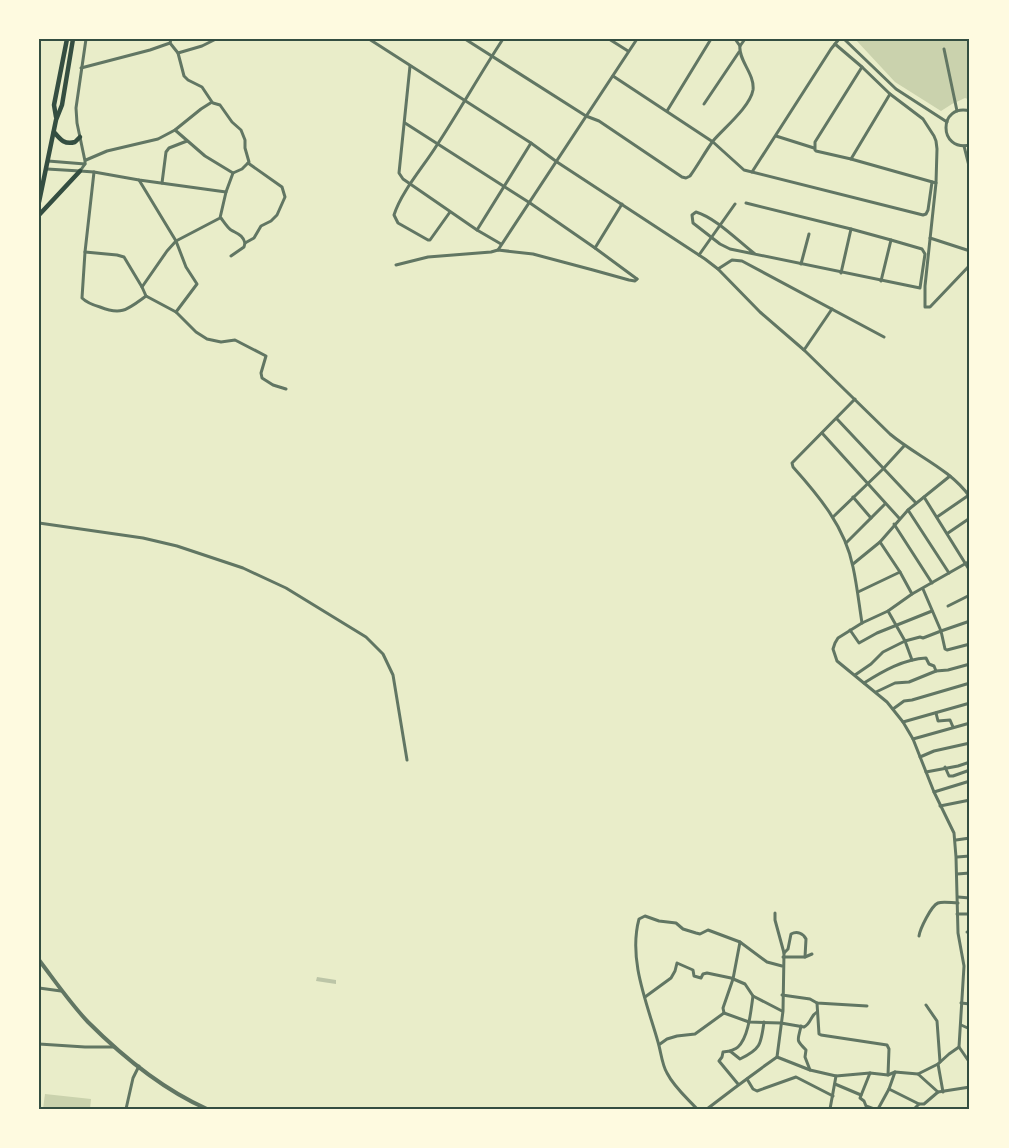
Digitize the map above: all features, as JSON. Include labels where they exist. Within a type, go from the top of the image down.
[{"type":"main road","points":[[56,120],[54,105],[67,39]]},
{"type":"main road","points":[[39,202],[56,120],[62,105],[73,39]]},
{"type":"main road","points":[[54,132],[68,143],[75,142],[80,137]]},
{"type":"main road","points":[[39,215],[80,171]]},
{"type":"street","points":[[80,171],[85,162],[76,108],[86,39]]},
{"type":"street","points":[[178,53],[216,39]]},
{"type":"street","points":[[369,39],[531,143],[718,269],[760,312],[804,350],[890,434],[932,462],[962,486],[970,496],[937,517]]},
{"type":"street","points":[[465,39],[586,116],[599,121],[684,177],[690,176],[713,142],[737,116],[752,93],[753,84],[739,52]]},
{"type":"street","points":[[450,212],[430,240],[425,240],[398,223],[394,214],[504,39]]},
{"type":"street","points":[[609,39],[628,51]]},
{"type":"street","points":[[498,250],[637,39]]},
{"type":"street","points":[[667,111],[711,39]]},
{"type":"street","points":[[735,39],[740,46]]},
{"type":"street","points":[[704,104],[739,52],[745,39]]},
{"type":"street","points":[[752,172],[839,39]]},
{"type":"street","points":[[844,39],[896,89],[947,122]]},
{"type":"street","points":[[81,68],[150,50],[170,41],[178,53],[184,76],[202,87],[212,102],[219,105],[241,130],[245,140],[248,163],[233,173],[220,218],[176,241],[142,287]]},
{"type":"street","points":[[835,44],[890,94],[923,119],[934,136],[937,149],[925,286],[924,304],[926,307],[930,307],[970,265]]},
{"type":"street","points":[[944,49],[957,111]]},
{"type":"street","points":[[410,66],[399,173],[403,179],[450,212],[501,244]]},
{"type":"street","points":[[814,148],[815,142],[862,67]]},
{"type":"street","points":[[613,76],[713,142],[744,170],[923,214],[926,214],[928,210],[934,183]]},
{"type":"street","points":[[850,159],[890,94]]},
{"type":"street","points":[[48,161],[85,162],[107,151],[152,141],[175,130],[212,102]]},
{"type":"street","points":[[970,111],[957,111],[950,117],[946,129],[950,140],[964,146],[970,145]]},
{"type":"street","points":[[396,265],[428,257],[498,250],[533,254],[636,280],[530,203],[405,123]]},
{"type":"street","points":[[175,130],[206,156],[233,173]]},
{"type":"street","points":[[775,136],[814,148],[816,151],[934,183]]},
{"type":"street","points":[[162,183],[166,152],[169,148],[187,141]]},
{"type":"street","points":[[477,230],[531,143]]},
{"type":"street","points":[[964,146],[970,170]]},
{"type":"street","points":[[231,255],[254,238],[261,226],[272,221],[285,197],[282,187],[248,163]]},
{"type":"street","points":[[46,169],[94,172],[226,192]]},
{"type":"street","points":[[94,172],[82,298],[116,312],[130,308],[146,296]]},
{"type":"street","points":[[139,180],[176,241],[186,267],[197,284],[176,312]]},
{"type":"street","points":[[746,203],[891,240],[922,249],[926,255],[921,286],[918,289],[730,249],[693,223],[692,215],[696,212],[700,213],[755,254]]},
{"type":"street","points":[[595,248],[622,204]]},
{"type":"street","points":[[699,255],[735,204]]},
{"type":"street","points":[[220,218],[230,229],[240,234],[245,243]]},
{"type":"street","points":[[841,273],[851,229]]},
{"type":"street","points":[[801,264],[809,234]]},
{"type":"street","points":[[930,238],[970,252]]},
{"type":"street","points":[[881,281],[891,240]]},
{"type":"street","points":[[85,252],[124,257],[146,296],[176,312],[196,332],[207,339],[222,342],[235,340],[266,356],[261,373],[262,378],[286,389]]},
{"type":"street","points":[[718,269],[732,260],[742,261],[884,338]]},
{"type":"street","points":[[804,350],[832,309]]},
{"type":"street","points":[[855,399],[793,461],[792,465],[833,517],[846,543],[853,564],[862,623]]},
{"type":"street","points":[[837,419],[916,503]]},
{"type":"street","points":[[822,433],[899,518]]},
{"type":"street","points":[[833,517],[905,446]]},
{"type":"street","points":[[853,564],[880,542],[899,518],[950,476]]},
{"type":"street","points":[[853,497],[871,518]]},
{"type":"street","points":[[924,497],[968,562],[970,571]]},
{"type":"street","points":[[846,543],[885,504]]},
{"type":"street","points":[[908,510],[949,573]]},
{"type":"street","points":[[948,533],[970,518]]},
{"type":"street","points":[[39,523],[143,538],[177,546],[243,568],[286,588],[366,637],[383,654],[393,675],[407,760]]},
{"type":"street","points":[[894,524],[932,583]]},
{"type":"street","points":[[880,542],[912,594]]},
{"type":"street","points":[[968,562],[912,594],[888,611],[850,630],[838,638],[833,649],[837,661],[888,702],[903,722],[913,739],[940,806],[954,833],[958,933],[964,966],[959,1047],[970,1063]]},
{"type":"street","points":[[858,592],[900,572]]},
{"type":"street","points":[[923,589],[941,631],[945,649],[970,644]]},
{"type":"street","points":[[948,606],[970,595]]},
{"type":"street","points":[[888,611],[905,641],[912,660]]},
{"type":"street","points":[[850,630],[859,643],[932,611]]},
{"type":"street","points":[[855,675],[872,664],[884,652],[905,641],[918,637],[923,638],[970,621]]},
{"type":"street","points":[[864,683],[888,668],[912,660],[926,658],[936,671]]},
{"type":"street","points":[[876,692],[896,683],[909,682],[936,671],[970,664]]},
{"type":"street","points":[[893,710],[904,700],[912,700],[970,683]]},
{"type":"street","points":[[903,722],[970,703]]},
{"type":"street","points":[[936,713],[938,721],[950,720],[953,728]]},
{"type":"street","points":[[913,739],[970,723]]},
{"type":"street","points":[[920,757],[933,751],[970,743]]},
{"type":"street","points":[[926,772],[970,762]]},
{"type":"street","points":[[945,768],[949,776],[970,770]]},
{"type":"street","points":[[934,792],[970,781]]},
{"type":"street","points":[[940,806],[970,800]]},
{"type":"street","points":[[956,840],[970,838]]},
{"type":"street","points":[[956,857],[970,856]]},
{"type":"street","points":[[957,874],[970,873]]},
{"type":"street","points":[[958,897],[970,898]]},
{"type":"street","points":[[919,936],[935,904],[958,903]]},
{"type":"street","points":[[775,912],[784,955]]},
{"type":"street","points":[[957,914],[970,914]]},
{"type":"street","points":[[697,1109],[666,1072],[636,955],[639,919],[645,916],[676,923],[683,929],[700,934],[708,930],[740,942],[767,962],[782,966]]},
{"type":"street","points":[[707,1109],[777,1057],[783,1011],[782,966],[791,934],[800,933],[806,939],[805,957]]},
{"type":"street","points":[[724,1013],[723,1008],[733,979],[740,942]]},
{"type":"street","points":[[784,955],[805,957],[812,954]]},
{"type":"street","points":[[39,960],[87,1021],[115,1047],[163,1085],[188,1101],[207,1109]]},
{"type":"street","points":[[645,997],[671,978],[677,963],[693,970],[694,976],[701,978],[707,973],[745,984],[753,996],[783,1011]]},
{"type":"street","points":[[962,987],[969,987]]},
{"type":"street","points":[[39,988],[63,991]]},
{"type":"street","points":[[782,995],[817,1002],[867,1006]]},
{"type":"street","points":[[738,1084],[718,1061],[723,1052],[738,1046],[745,1033],[753,996]]},
{"type":"street","points":[[817,1002],[819,1034],[887,1045],[889,1049],[888,1075]]},
{"type":"street","points":[[962,1003],[970,1004]]},
{"type":"street","points":[[926,1005],[937,1021],[941,1092]]},
{"type":"street","points":[[724,1013],[749,1022],[781,1023],[806,1027],[813,1014],[817,1012]]},
{"type":"street","points":[[659,1044],[677,1036],[698,1033],[724,1013]]},
{"type":"street","points":[[729,1051],[740,1059],[758,1047],[762,1041],[764,1022]]},
{"type":"street","points":[[961,1024],[970,1029]]},
{"type":"street","points":[[801,1026],[798,1042],[806,1050],[805,1057],[810,1070]]},
{"type":"street","points":[[39,1044],[115,1047]]},
{"type":"street","points":[[918,1074],[939,1063],[959,1047]]},
{"type":"street","points":[[777,1057],[810,1070],[836,1076],[870,1073],[888,1075],[895,1071],[918,1074],[941,1092]]},
{"type":"street","points":[[126,1109],[133,1078],[139,1066]]},
{"type":"street","points":[[870,1073],[860,1098],[866,1106],[876,1109],[889,1089],[895,1071]]},
{"type":"street","points":[[830,1109],[836,1076]]},
{"type":"street","points":[[747,1079],[757,1091],[796,1077],[833,1096]]},
{"type":"street","points":[[835,1084],[861,1095]]},
{"type":"street","points":[[889,1089],[919,1104],[924,1104],[941,1092],[970,1087]]},
{"type":"street","points":[[914,1109],[919,1104]]},
{"type":"green space","points":[[855,39],[970,39],[970,100],[965,98],[941,111],[895,82]]},
{"type":"green space","points":[[45,1094],[91,1099],[90,1109],[43,1109]]},
{"type":"building","points":[[317,977],[336,980],[336,984],[316,981]]}]
